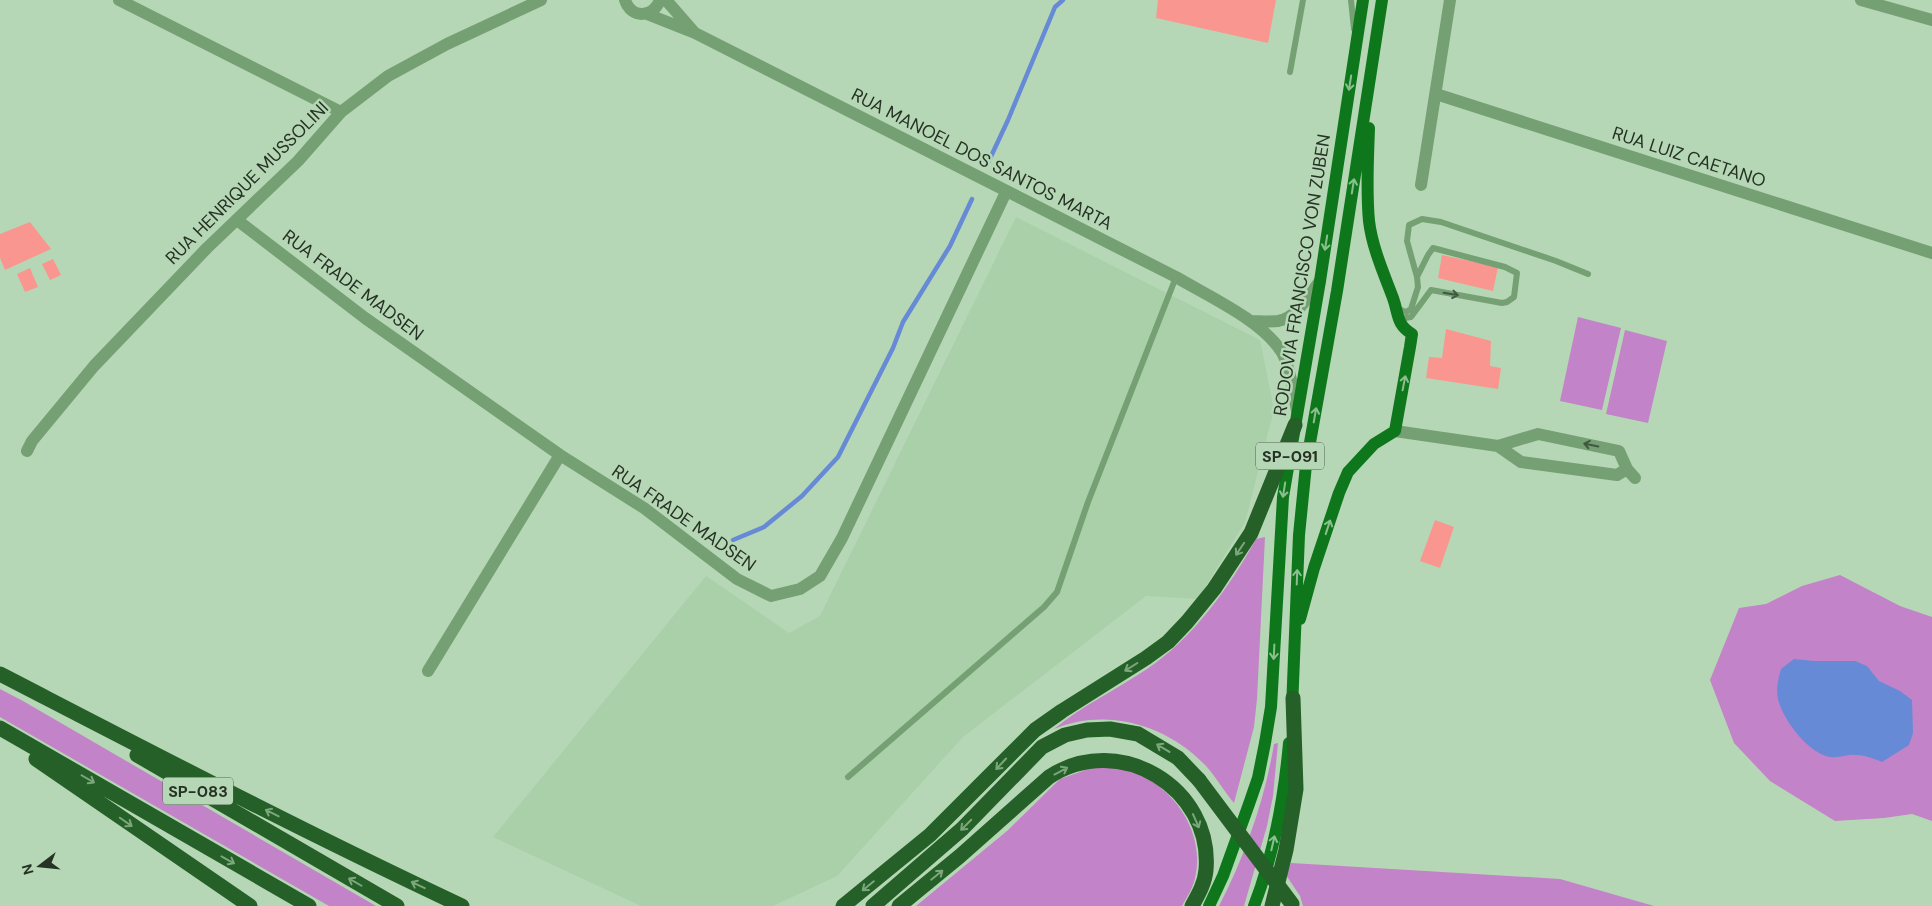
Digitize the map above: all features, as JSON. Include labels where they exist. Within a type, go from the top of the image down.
[{"type":"highway","points":[[843,906],[930,835],[1035,730],[1062,710],[1146,658],[1168,642],[1187,622],[1214,588],[1250,533],[1296,418]]},
{"type":"highway","points":[[0,675],[384,870],[462,906]]},
{"type":"highway","name":"SP-083","points":[[0,675],[397,906]]},
{"type":"highway","points":[[1272,906],[1286,850],[1296,788],[1293,698]]},
{"type":"highway","name":"SP-083","points":[[0,728],[309,906]]},
{"type":"highway","points":[[873,906],[962,829],[1042,747],[1065,735],[1087,730],[1110,729],[1138,734],[1178,758],[1199,780],[1293,905]]},
{"type":"highway","points":[[0,734],[250,906]]},
{"type":"highway","points":[[899,906],[960,856],[1049,777],[1061,769],[1074,764],[1100,760],[1114,760],[1147,769],[1177,793],[1194,814],[1202,833],[1206,852],[1206,872],[1192,906]]},
{"type":"main road","name":"RODOVIA FRANCISCO VON ZUBEN","points":[[1209,906],[1223,876],[1258,778],[1265,743],[1271,707],[1283,497],[1320,281],[1363,0]]},
{"type":"main road","name":"RODOVIA FRANCISCO VON ZUBEN","points":[[1254,906],[1272,847],[1282,805],[1293,698],[1298,536],[1306,465],[1337,291],[1382,0]]},
{"type":"main road","points":[[1295,641],[1314,568],[1348,472],[1374,444],[1395,431],[1412,334],[1402,328],[1379,261],[1369,223],[1368,154],[1372,60]]},
{"type":"street","points":[[119,0],[341,112]]},
{"type":"street","name":"RUA HENRIQUE MUSSOLINI","points":[[28,451],[32,441],[94,366],[207,248],[298,161],[341,112],[388,76],[447,44],[541,0]]},
{"type":"street","points":[[647,14],[655,9],[660,0]]},
{"type":"street","name":"RUA MANOEL DOS SANTOS MARTA","points":[[666,0],[695,33]]},
{"type":"street","points":[[1421,185],[1450,0]]},
{"type":"street","points":[[1861,0],[1932,20]]},
{"type":"street","name":"RUA MANOEL DOS SANTOS MARTA","points":[[623,1],[633,12],[647,14],[695,33],[1176,277],[1250,321],[1274,341],[1282,352],[1296,418]]},
{"type":"street","name":"RUA LUIZ CAETANO","points":[[1436,94],[1932,253]]},
{"type":"street","name":"RUA FRADE MADSEN","points":[[237,220],[365,318],[560,455],[644,508],[737,579],[771,596],[800,589],[820,576],[842,538],[1006,192]]},
{"type":"street","points":[[1250,321],[1279,321],[1290,316],[1299,308],[1320,281]]},
{"type":"street","points":[[1395,431],[1498,446],[1538,434],[1619,451],[1631,474],[1617,475],[1521,462],[1498,446]]},
{"type":"street","points":[[428,671],[560,455]]},
{"type":"lane","points":[[1290,72],[1303,0]]},
{"type":"lane","points":[[1351,0],[1356,48]]},
{"type":"lane","points":[[1398,314],[1411,309],[1418,287],[1407,241],[1409,225],[1422,219],[1454,226],[1588,274]]},
{"type":"lane","points":[[1398,314],[1411,317],[1431,290],[1502,303],[1507,302],[1514,297],[1517,273],[1505,267],[1433,248],[1417,277]]},
{"type":"lane","points":[[848,776],[1036,614],[1057,592],[1088,502],[1176,277]]},
{"type":"shaded area","points":[[1016,217],[1260,340],[1274,410],[1245,522],[1198,599],[1146,596],[963,737],[837,876],[773,906],[641,906],[493,837],[706,576],[789,633],[820,616]]},
{"type":"shaded area","points":[[1578,317],[1621,328],[1602,410],[1560,401]]},
{"type":"shaded area","points":[[1625,330],[1667,341],[1648,423],[1606,414]]},
{"type":"shaded area","points":[[1265,537],[1254,727],[1234,803],[1206,766],[1173,740],[1155,730],[1115,720],[1074,723],[1054,729],[1076,712],[1164,657],[1209,611],[1234,576],[1256,539]]},
{"type":"shaded area","points":[[1840,575],[1900,606],[1932,617],[1932,821],[1912,814],[1835,821],[1770,781],[1734,743],[1710,680],[1739,608],[1766,604],[1802,586]]},
{"type":"shaded area","points":[[0,689],[376,906],[329,906],[0,717]]},
{"type":"shaded area","points":[[1278,743],[1273,796],[1267,826],[1244,906],[1219,906],[1253,827],[1274,744]]},
{"type":"shaded area","points":[[1094,767],[1124,769],[1144,777],[1159,786],[1172,798],[1182,812],[1196,844],[1197,861],[1194,882],[1182,906],[916,906],[1007,831],[1060,779]]},
{"type":"shaded area","points":[[1291,863],[1560,879],[1654,906],[1303,906],[1300,896],[1286,875]]},
{"type":"water","points":[[1794,659],[1855,661],[1867,666],[1879,681],[1900,691],[1912,700],[1913,733],[1909,745],[1882,762],[1858,755],[1830,757],[1813,749],[1791,726],[1778,699],[1777,692],[1781,669]]},
{"type":"building","points":[[1158,0],[1276,0],[1268,43],[1156,18]]},
{"type":"building","points":[[30,222],[51,249],[5,270],[0,258],[0,234]]},
{"type":"building","points":[[1442,255],[1498,267],[1493,291],[1438,278]]},
{"type":"building","points":[[53,259],[61,275],[50,280],[42,264]]},
{"type":"building","points":[[30,268],[38,287],[25,292],[17,274]]},
{"type":"building","points":[[1446,329],[1491,341],[1490,366],[1501,368],[1498,389],[1426,378],[1429,357],[1442,358]]},
{"type":"building","points":[[1435,520],[1454,527],[1440,568],[1420,561]]},
{"type":"waterway","points":[[987,165],[1055,7],[1063,0]]},
{"type":"waterway","points":[[733,540],[764,527],[802,496],[838,457],[893,348],[903,322],[950,246],[972,199]]}]
